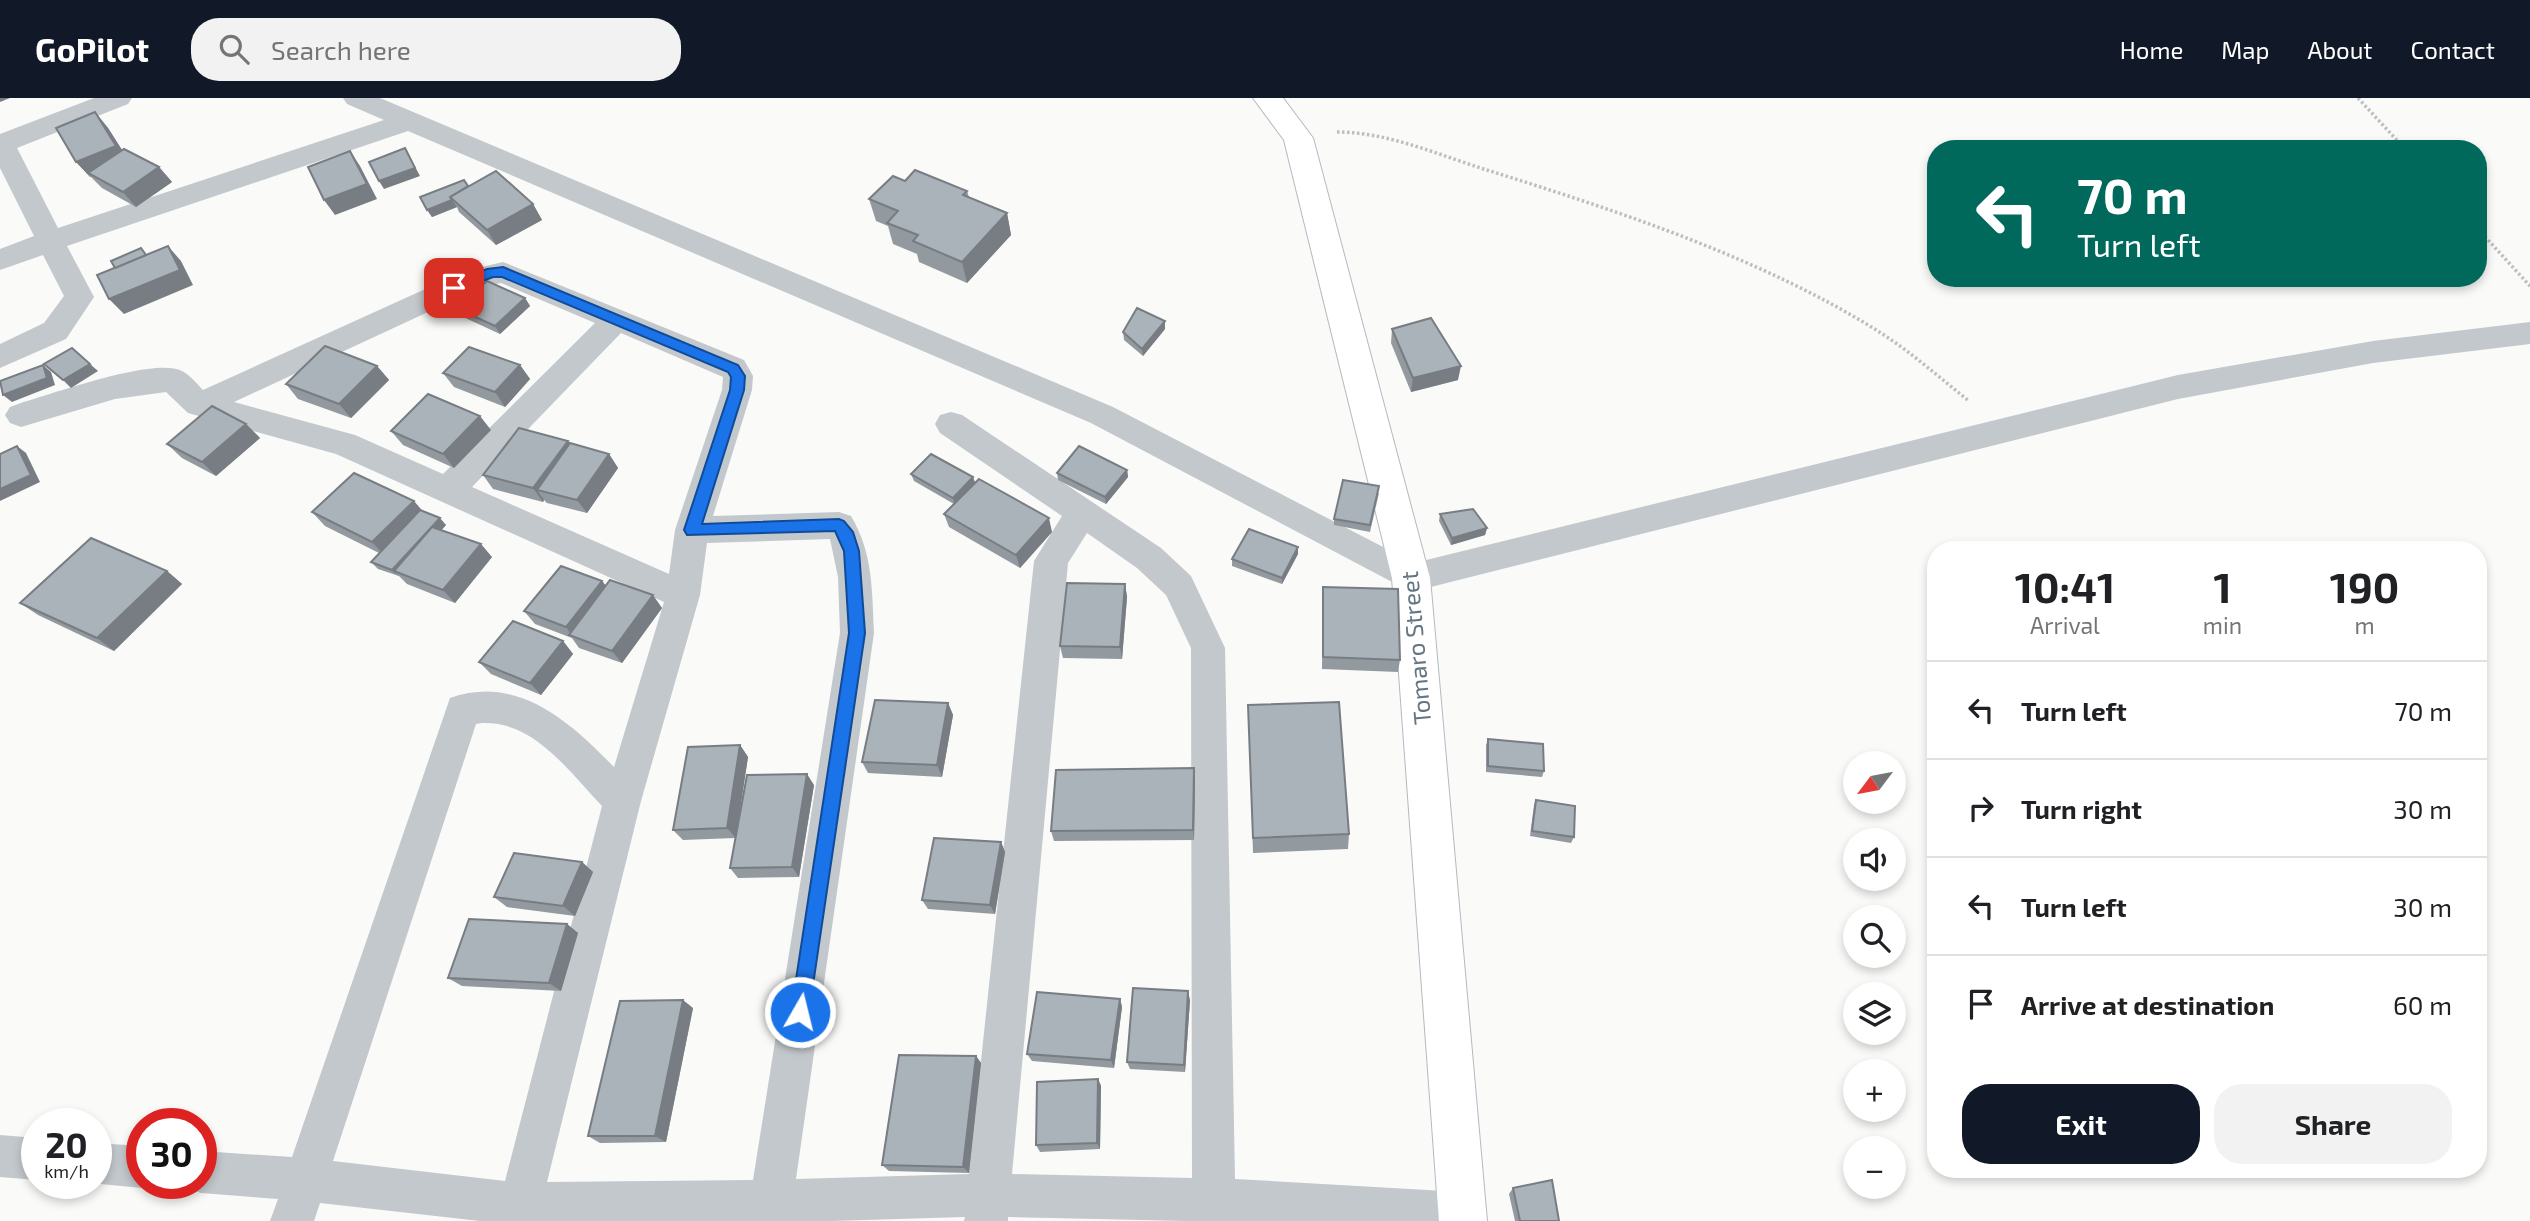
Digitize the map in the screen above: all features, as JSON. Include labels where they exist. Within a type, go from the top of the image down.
[{"type":"street","points":[[0,357],[55,331],[79,297],[1,144],[119,98]]},
{"type":"street","points":[[356,98],[1101,415],[1411,578],[2178,387],[2373,352],[2530,333]]},
{"type":"street","name":"Tomaro Street","points":[[1268,98],[1298,138],[1411,578],[1463,1217]]},
{"type":"street","points":[[0,260],[50,240],[409,121]]},
{"type":"street","points":[[199,405],[492,272],[503,272],[733,368],[738,376],[737,390],[692,530],[683,595],[622,801],[518,1212]]},
{"type":"street","points":[[447,491],[616,320]]},
{"type":"street","points":[[21,415],[148,380],[173,380],[199,405],[344,444],[683,595]]},
{"type":"street","points":[[951,424],[1149,558],[1180,586],[1208,648],[1214,1210]]},
{"type":"street","points":[[988,1208],[1051,561],[1082,512]]},
{"type":"street","points":[[692,530],[839,525],[852,551],[857,633],[770,1211]]},
{"type":"street","points":[[292,1221],[308,1180],[463,709],[494,706],[514,710],[541,722],[622,801]]},
{"type":"street","points":[[0,1156],[21,1158]]},
{"type":"street","points":[[217,1173],[308,1180],[518,1212],[988,1208],[1214,1210],[1463,1217]]},
{"type":"path","points":[[2358,98],[2397,140]]},
{"type":"path","points":[[1298,138],[1365,132],[1531,184],[1717,250],[1874,328],[2009,431]]},
{"type":"path","points":[[2487,239],[2530,286]]},
{"type":"building","points":[[95,112],[116,146],[76,162],[56,128]]},
{"type":"building","points":[[405,148],[415,168],[379,181],[369,162]]},
{"type":"building","points":[[124,149],[159,167],[123,192],[88,173]]},
{"type":"building","points":[[350,151],[367,184],[324,200],[308,167]]},
{"type":"building","points":[[915,170],[967,191],[963,195],[1007,213],[962,262],[913,241],[918,235],[887,223],[898,211],[869,199],[893,176],[905,181]]},
{"type":"building","points":[[496,171],[533,204],[487,230],[450,197]]},
{"type":"building","points":[[464,180],[468,186],[450,197],[452,200],[427,210],[420,197]]},
{"type":"building","points":[[168,246],[180,270],[109,299],[97,275]]},
{"type":"building","points":[[141,248],[146,255],[115,268],[111,261]]},
{"type":"building","points":[[487,281],[525,298],[495,326],[456,308]]},
{"type":"building","points":[[1137,308],[1165,321],[1142,349],[1123,332]]},
{"type":"building","points":[[1431,318],[1461,366],[1413,378],[1392,329]]},
{"type":"building","points":[[325,346],[377,366],[339,404],[286,384]]},
{"type":"building","points":[[469,347],[520,365],[495,392],[443,373]]},
{"type":"building","points":[[72,348],[90,364],[63,380],[44,364]]},
{"type":"building","points":[[43,365],[47,378],[3,395],[0,381]]},
{"type":"building","points":[[428,394],[480,416],[443,454],[391,431]]},
{"type":"building","points":[[212,406],[246,424],[202,462],[167,444]]},
{"type":"building","points":[[519,428],[568,441],[533,488],[483,475]]},
{"type":"building","points":[[570,443],[609,454],[577,500],[537,490]]},
{"type":"building","points":[[17,446],[31,475],[0,489],[0,454]]},
{"type":"building","points":[[1079,446],[1127,470],[1105,497],[1057,473]]},
{"type":"building","points":[[931,454],[973,477],[953,498],[911,474]]},
{"type":"building","points":[[354,473],[414,501],[372,542],[312,512]]},
{"type":"building","points":[[979,479],[1049,518],[1016,555],[944,514]]},
{"type":"building","points":[[1343,480],[1379,486],[1370,525],[1334,519]]},
{"type":"building","points":[[1473,509],[1487,528],[1452,538],[1440,514]]},
{"type":"building","points":[[420,510],[440,518],[392,570],[371,562]]},
{"type":"building","points":[[432,527],[481,544],[443,590],[394,571]]},
{"type":"building","points":[[1249,529],[1298,547],[1282,578],[1232,559]]},
{"type":"building","points":[[91,538],[167,571],[97,638],[20,603]]},
{"type":"building","points":[[561,566],[602,581],[566,627],[524,611]]},
{"type":"building","points":[[610,580],[653,595],[612,651],[569,635]]},
{"type":"building","points":[[1067,583],[1125,584],[1120,647],[1060,646]]},
{"type":"building","points":[[1323,587],[1398,589],[1400,660],[1323,657]]},
{"type":"building","points":[[513,621],[563,641],[530,683],[479,662]]},
{"type":"building","points":[[875,700],[948,703],[937,765],[862,762]]},
{"type":"building","points":[[1339,702],[1349,834],[1253,838],[1248,705]]},
{"type":"building","points":[[1488,739],[1543,744],[1544,771],[1488,766]]},
{"type":"building","points":[[740,745],[727,828],[673,830],[688,747]]},
{"type":"building","points":[[1194,768],[1193,830],[1051,831],[1056,770]]},
{"type":"building","points":[[807,774],[792,867],[730,868],[747,775]]},
{"type":"building","points":[[1536,800],[1575,806],[1574,837],[1532,831]]},
{"type":"building","points":[[934,838],[1001,842],[990,905],[922,900]]},
{"type":"building","points":[[514,853],[582,862],[563,906],[494,897]]},
{"type":"building","points":[[469,919],[567,924],[549,983],[448,978]]},
{"type":"building","points":[[1133,988],[1188,991],[1184,1065],[1127,1062]]},
{"type":"building","points":[[1037,992],[1120,999],[1111,1060],[1027,1054]]},
{"type":"building","points":[[683,1000],[655,1136],[588,1136],[620,1001]]},
{"type":"building","points":[[899,1055],[976,1056],[963,1167],[882,1165]]},
{"type":"building","points":[[1098,1079],[1097,1143],[1036,1145],[1037,1082]]},
{"type":"building","points":[[1552,1180],[1559,1221],[1520,1221],[1513,1188]]},
{"type":"route","points":[[454,288],[492,272],[503,272],[733,368],[738,376],[737,390],[692,530],[839,525],[847,537],[852,551],[857,633],[800,1012]]}]
